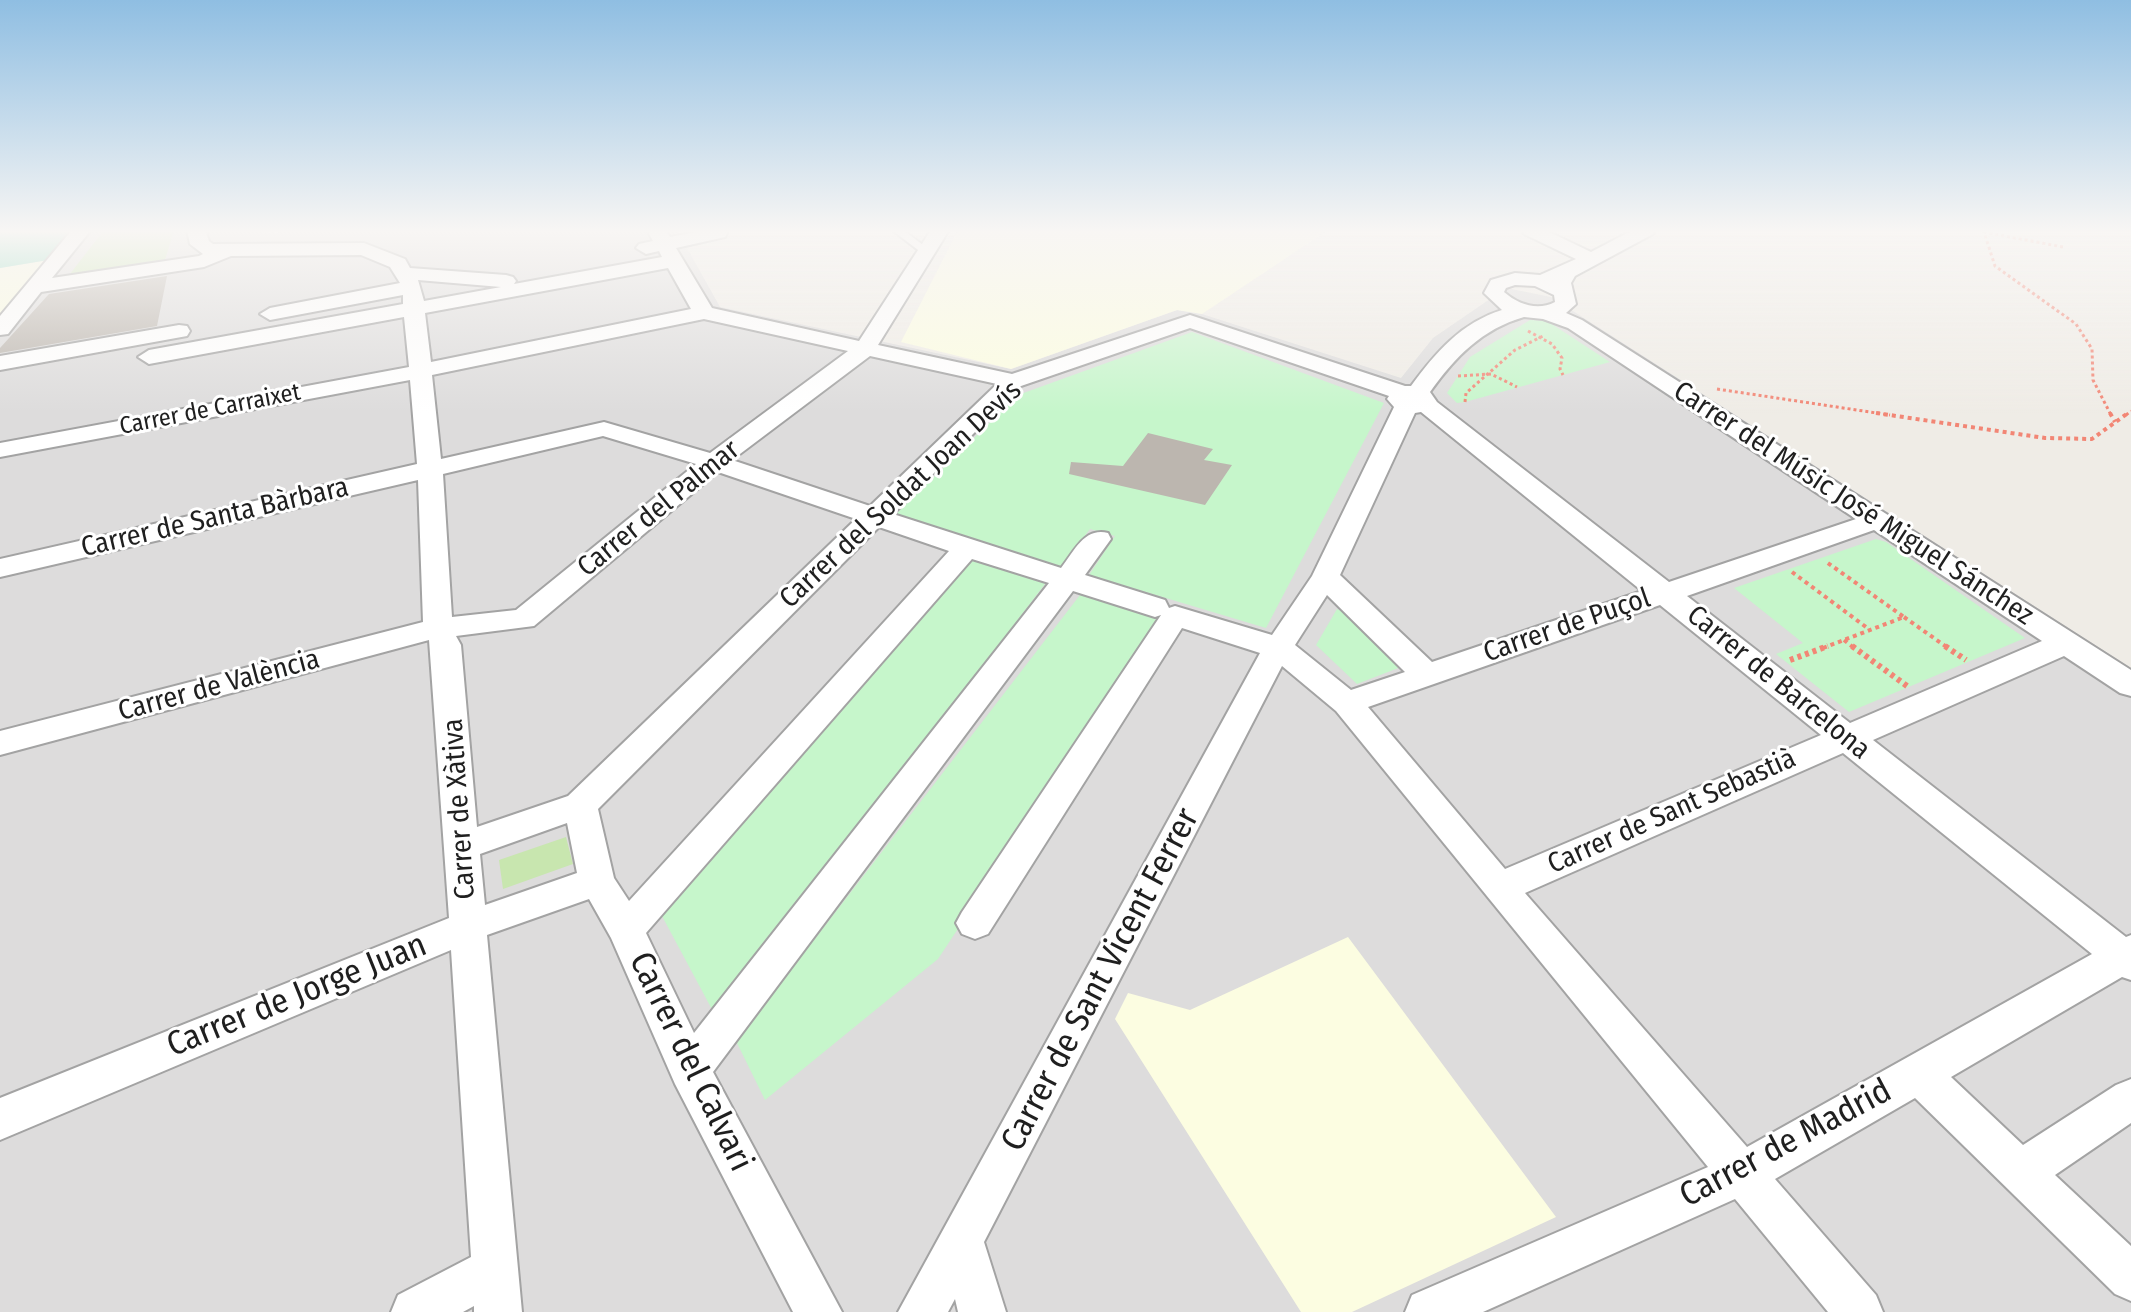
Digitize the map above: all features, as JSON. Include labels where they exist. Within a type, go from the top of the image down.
[{"type":"street","points":[[0,329],[32,291]]},
{"type":"street","points":[[0,363],[403,291]]},
{"type":"street","points":[[149,357],[405,291]]},
{"type":"street","name":"Carrer de Xàtiva","points":[[410,291],[430,468],[438,628],[446,645],[496,1291]]},
{"type":"street","points":[[692,291],[704,313],[1013,381]]},
{"type":"street","points":[[865,349],[901,291]]},
{"type":"street","name":"Carrer del Músic José Miguel Sánchez","points":[[1495,291],[1541,309],[1661,379],[2131,685]]},
{"type":"street","name":"Carrer del Músic José Miguel Sánchez","points":[[1539,291],[1541,309]]},
{"type":"street","name":"Carrer de Sant Vicent Ferrer","points":[[922,1312],[962,1243],[1260,676],[1325,577],[1413,399],[1448,350],[1541,309],[1559,291]]},
{"type":"street","name":"Carrer de Carraixet","points":[[0,450],[421,371],[704,313]]},
{"type":"street","name":"Carrer del Soldat Joan Devís","points":[[463,846],[580,805],[1013,381],[1190,321],[1413,399]]},
{"type":"street","name":"Carrer del Palmar","points":[[438,628],[524,619],[714,462],[865,349]]},
{"type":"street","name":"Carrer de Barcelona","points":[[1413,399],[1666,592],[1844,737],[2128,957]]},
{"type":"street","name":"Carrer de Santa Bàrbara","points":[[0,568],[604,429],[714,462],[967,548],[1155,607]]},
{"type":"street","name":"Carrer de Puçol","points":[[1347,703],[1878,520]]},
{"type":"street","points":[[690,1070],[1098,539]]},
{"type":"street","points":[[626,930],[967,548]]},
{"type":"street","points":[[1325,577],[1426,674]]},
{"type":"street","points":[[975,923],[1175,616],[1279,648],[1347,703],[1499,888],[1859,1312]]},
{"type":"street","name":"Carrer de València","points":[[0,743],[438,628]]},
{"type":"street","name":"Carrer de Sant Sebastià","points":[[1499,888],[2066,643]]},
{"type":"street","name":"Carrer del Calvari","points":[[580,805],[597,881],[626,930],[690,1070],[818,1312]]},
{"type":"street","name":"Carrer de Jorge Juan","points":[[0,1119],[469,926],[597,881]]},
{"type":"street","name":"Carrer de Madrid","points":[[1429,1312],[1742,1174],[1917,1072],[2128,957]]},
{"type":"street","points":[[1917,1072],[2131,1278]]},
{"type":"street","points":[[2022,1171],[2131,1099]]},
{"type":"street","points":[[962,1243],[982,1312]]},
{"type":"street","points":[[415,1312],[496,1291]]},
{"type":"path","points":[[2030,291],[2076,324],[2092,349],[2093,380],[2115,422]]},
{"type":"path","points":[[1540,337],[1541,309]]},
{"type":"path","points":[[1540,337],[1541,309]]},
{"type":"path","points":[[1465,402],[1466,393],[1515,350],[1540,337]]},
{"type":"path","points":[[1540,337],[1561,354],[1563,375]]},
{"type":"path","points":[[1457,376],[1491,374],[1517,387]]},
{"type":"path","points":[[1661,379],[1695,387],[2045,438],[2092,439],[2131,411]]},
{"type":"path","points":[[1821,558],[1968,662]]},
{"type":"path","points":[[1788,569],[1870,630]]},
{"type":"path","points":[[1786,662],[1904,617]]},
{"type":"path","points":[[1844,640],[1908,687]]},
{"type":"shaded area","points":[[0,291],[711,291],[720,307],[1011,369],[1177,310],[1202,314],[1401,378],[1433,338],[1501,291],[1522,291],[1551,297],[2131,668],[2131,1312],[0,1312]]},
{"type":"shaded area","points":[[0,291],[22,291],[0,317]]},
{"type":"shaded area","points":[[927,291],[1236,291],[1202,314],[1177,310],[1011,369],[901,342]]},
{"type":"shaded area","points":[[1348,937],[1556,1217],[1352,1312],[1301,1312],[1115,1019],[1128,993],[1190,1010]]},
{"type":"green space","points":[[1530,320],[1547,321],[1610,362],[1465,402],[1457,403],[1447,393],[1470,357]]},
{"type":"green space","points":[[1192,332],[1384,403],[1266,628],[1089,575],[1115,536],[1090,529],[1061,567],[896,514],[1018,395]]},
{"type":"green space","points":[[1876,539],[1886,542],[2025,638],[1849,712],[1776,654],[1803,643],[1734,588]]},
{"type":"green space","points":[[973,556],[1048,580],[716,1017],[662,916]]},
{"type":"green space","points":[[1080,595],[1163,619],[938,959],[765,1100],[736,1041]]},
{"type":"green space","points":[[1337,609],[1357,617],[1406,665],[1357,684],[1316,645]]},
{"type":"green space","points":[[566,837],[573,864],[503,889],[499,860]]},
{"type":"building","points":[[164,291],[157,326],[0,353],[0,348],[49,294]]},
{"type":"building","points":[[1148,433],[1213,449],[1204,460],[1232,465],[1205,505],[1069,474],[1071,462],[1123,466]]}]
